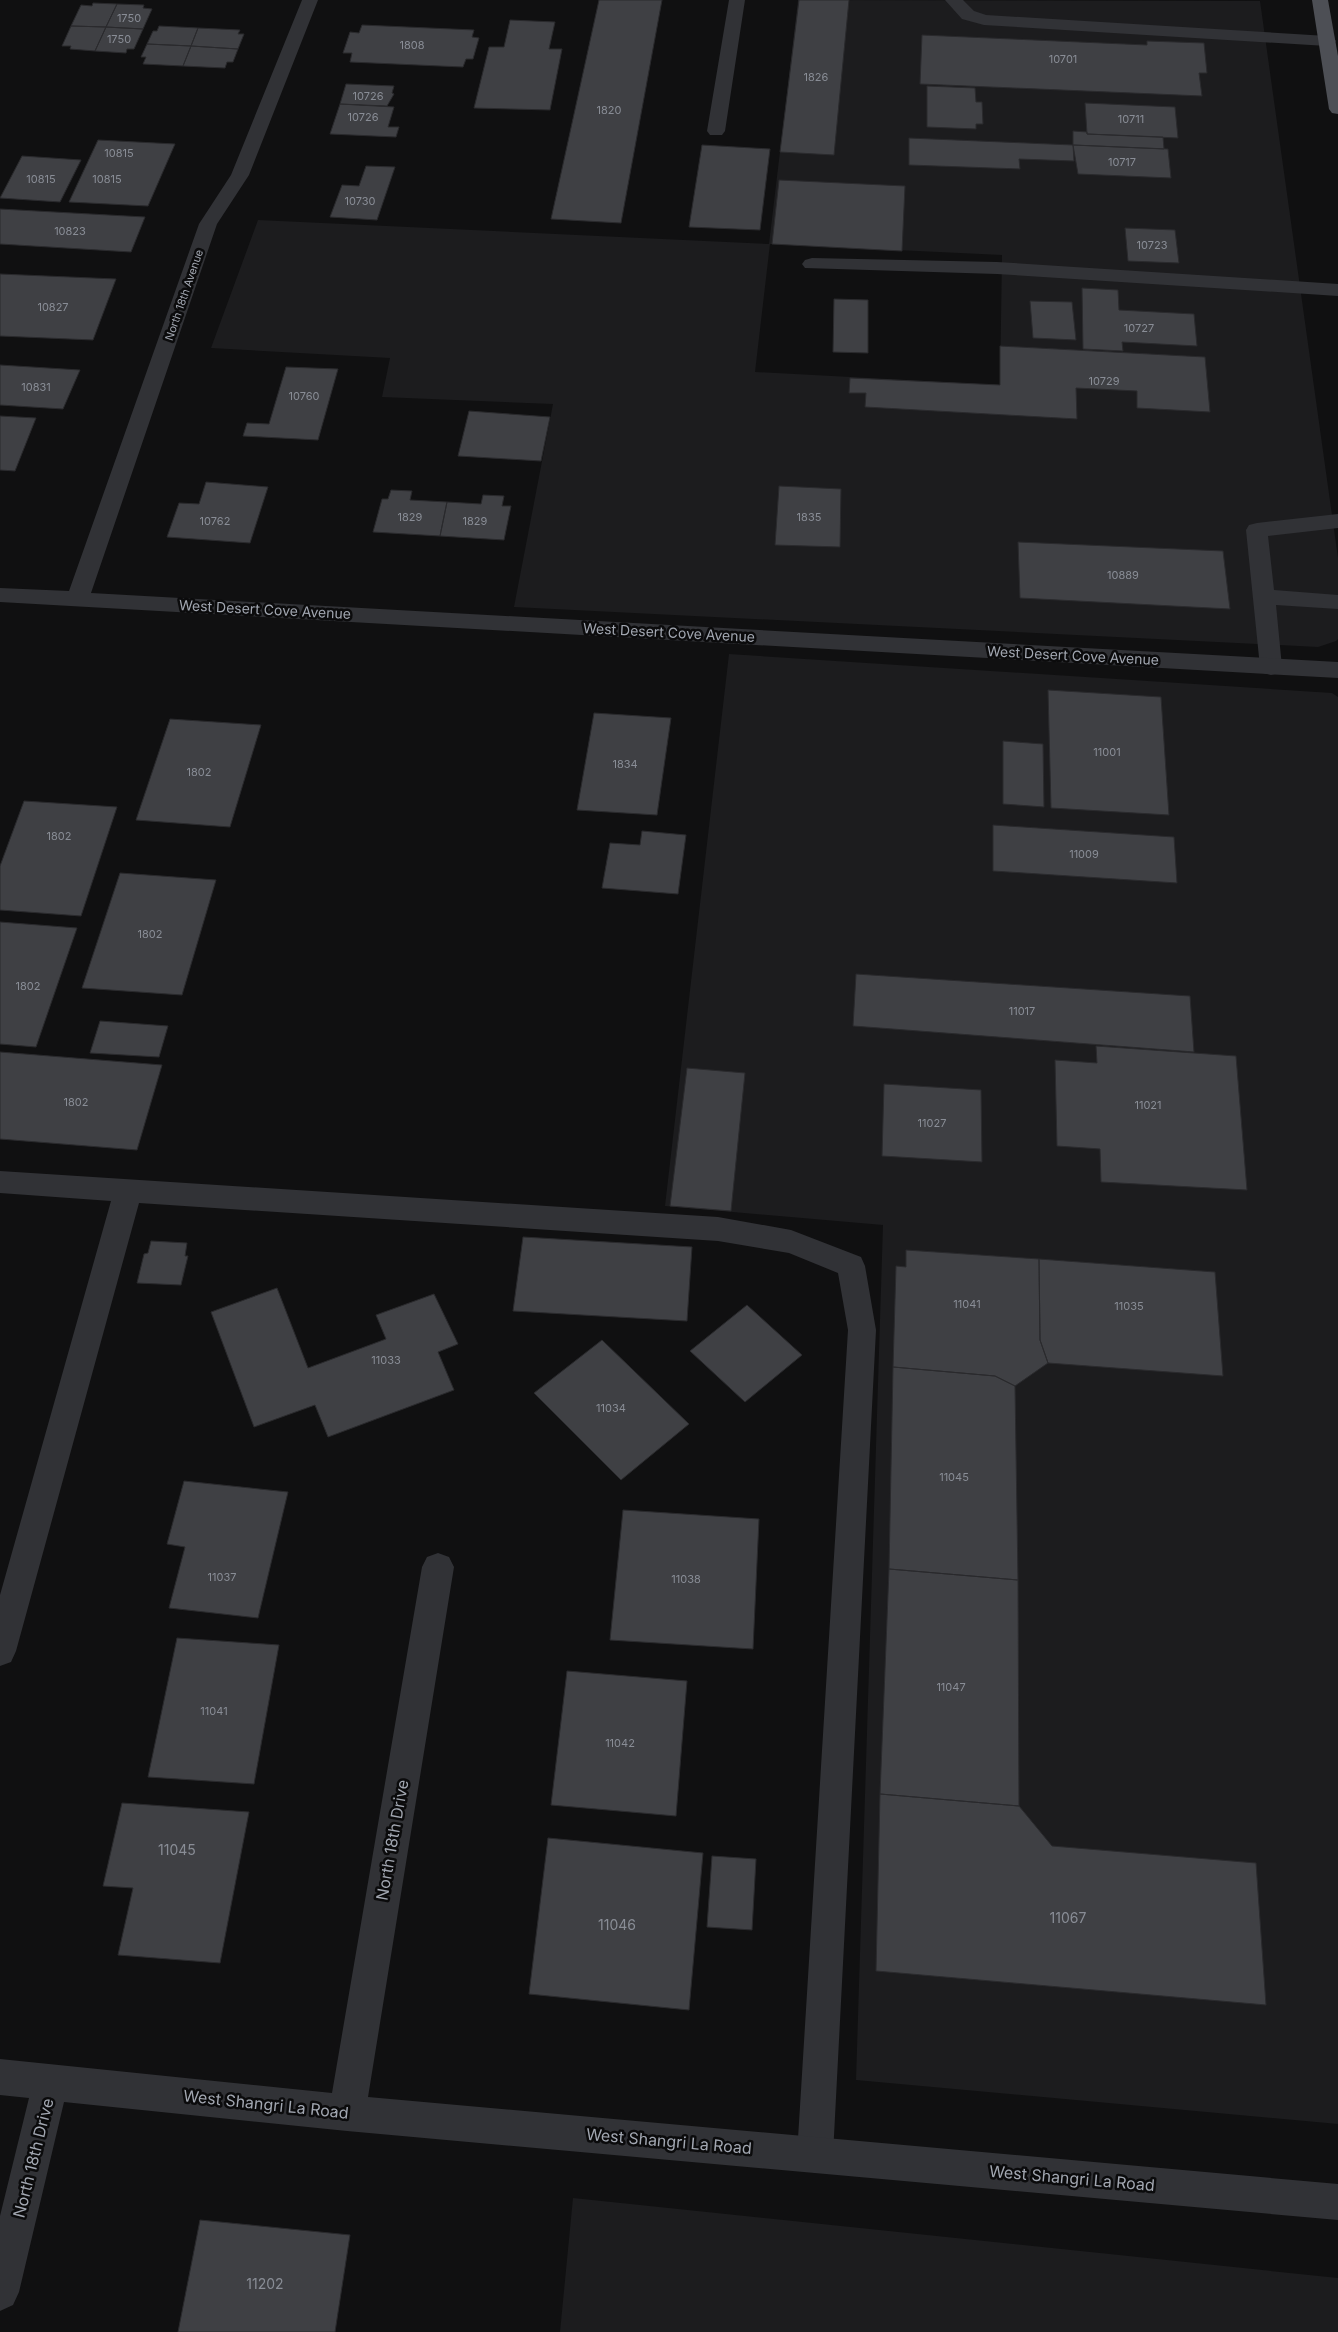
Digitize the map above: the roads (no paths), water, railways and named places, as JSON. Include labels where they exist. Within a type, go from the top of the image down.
[{"type":"main road","points":[[1320,0],[1338,109]]},
{"type":"street","name":"North 18th Avenue","points":[[78,599],[208,224],[240,175],[310,0]]},
{"type":"street","points":[[716,131],[737,0]]},
{"type":"street","points":[[953,0],[968,15],[984,20],[1326,41]]},
{"type":"street","points":[[812,264],[997,268],[1338,290]]},
{"type":"street","points":[[1271,666],[1257,530],[1338,521]]},
{"type":"street","name":"West Desert Cove Avenue","points":[[0,595],[1338,670]]},
{"type":"street","points":[[1264,597],[1338,602]]},
{"type":"street","points":[[0,1182],[718,1228],[791,1242],[851,1266],[862,1330],[815,2155]]},
{"type":"street","points":[[0,1651],[128,1191]]},
{"type":"street","name":"North 18th Drive","points":[[347,2113],[438,1567]]},
{"type":"street","name":"West Shangri La Road","points":[[0,2076],[347,2113],[1338,2202]]},
{"type":"street","name":"North 18th Drive","points":[[0,2292],[51,2082]]}]
